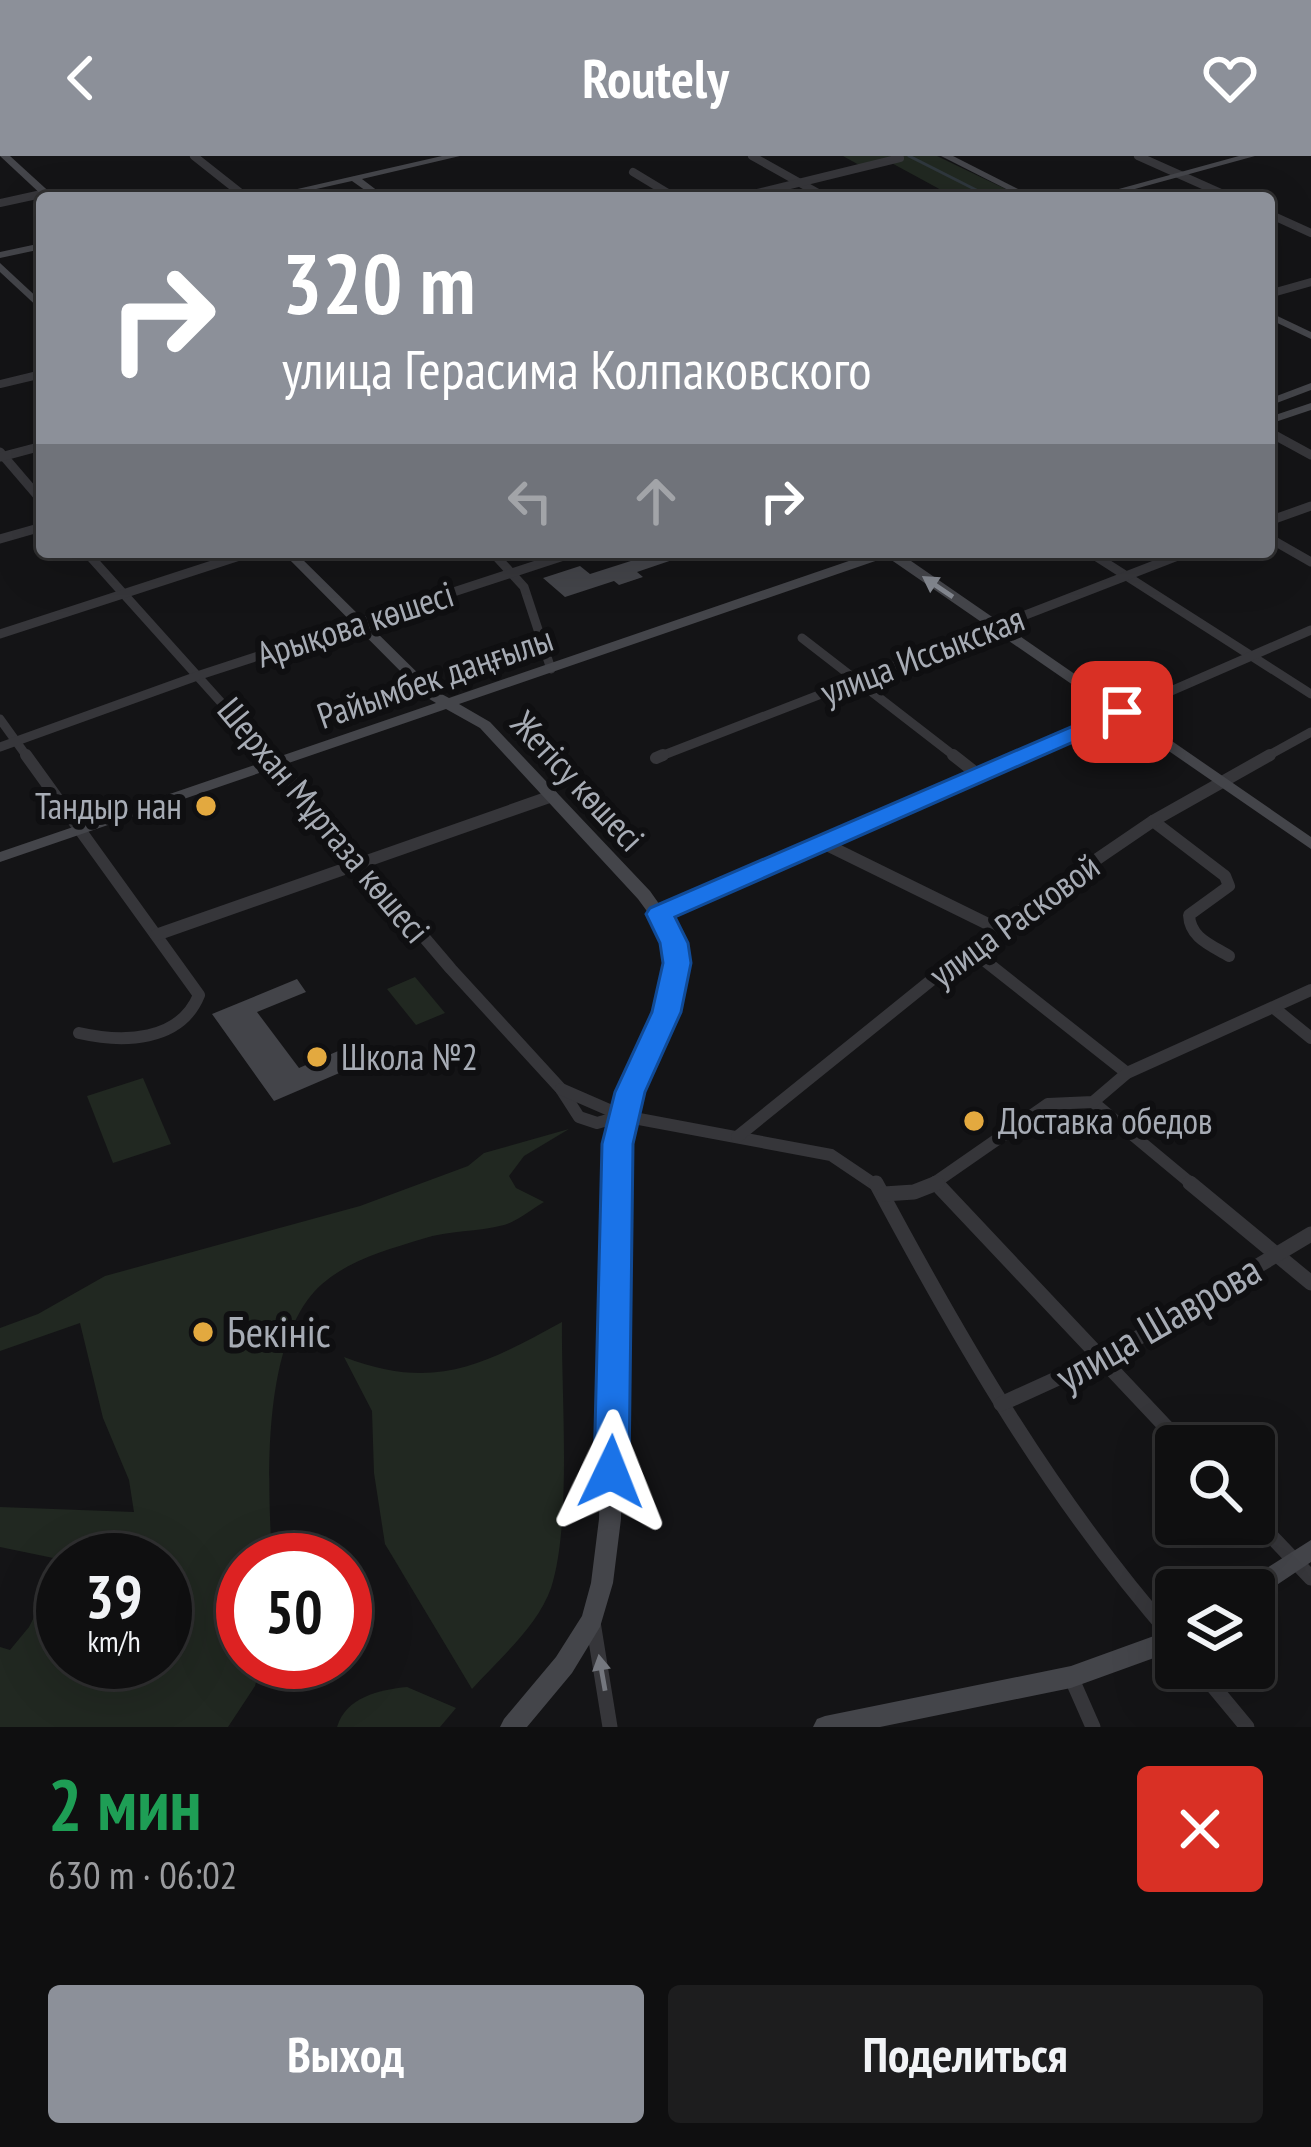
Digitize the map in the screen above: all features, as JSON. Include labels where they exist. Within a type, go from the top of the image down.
[{"type":"main road","points":[[5,156],[44,192]]},
{"type":"main road","points":[[384,156],[401,168]]},
{"type":"main road","points":[[290,192],[455,156]]},
{"type":"main road","points":[[946,156],[1019,192]]},
{"type":"main road","points":[[1114,192],[1250,156]]},
{"type":"main road","points":[[354,178],[374,192]]},
{"type":"main road","points":[[0,255],[36,247]]},
{"type":"main road","points":[[0,266],[36,302]]},
{"type":"main road","points":[[1275,318],[1311,336]]},
{"type":"main road","points":[[1275,401],[1311,386]]},
{"type":"main road","points":[[1275,419],[1311,406]]},
{"type":"main road","name":"Жетісу көшесі","points":[[295,558],[448,705],[484,725],[659,914]]},
{"type":"main road","name":"Райымбек даңғылы","points":[[0,856],[872,558]]},
{"type":"main road","points":[[898,558],[1311,844]]},
{"type":"main road","points":[[484,725],[483,702],[496,688]]},
{"type":"main road","points":[[512,1727],[564,1665],[592,1620],[610,1519],[618,1144],[623,1116],[674,986],[674,943],[659,914]]},
{"type":"main road","points":[[1275,1578],[1306,1563]]},
{"type":"main road","points":[[825,1727],[1071,1677],[1155,1647]]},
{"type":"street","points":[[194,156],[239,192]]},
{"type":"street","points":[[752,156],[816,192]]},
{"type":"street","points":[[1138,156],[1218,192]]},
{"type":"street","points":[[762,192],[900,158]]},
{"type":"street","points":[[633,172],[666,192]]},
{"type":"street","points":[[0,203],[36,198]]},
{"type":"street","points":[[1275,217],[1311,233]]},
{"type":"street","points":[[1275,292],[1311,282]]},
{"type":"street","points":[[0,384],[36,375]]},
{"type":"street","points":[[1275,436],[1311,455]]},
{"type":"street","points":[[36,447],[1,456],[36,494]]},
{"type":"street","points":[[1275,519],[1311,506]]},
{"type":"street","points":[[0,539],[36,529]]},
{"type":"street","points":[[1275,541],[1311,562]]},
{"type":"street","name":"Шерхан Мұртаза көшесі","points":[[91,558],[200,674],[586,1121],[623,1116]]},
{"type":"street","points":[[0,634],[234,558]]},
{"type":"street","points":[[497,558],[524,587],[551,669]]},
{"type":"street","name":"Арықова көшесі","points":[[0,747],[200,674],[557,558]]},
{"type":"street","points":[[1099,558],[1311,694]]},
{"type":"street","name":"улица Иссыкская","points":[[656,758],[1172,558]]},
{"type":"street","points":[[659,914],[1311,630]]},
{"type":"street","points":[[802,638],[981,777]]},
{"type":"street","points":[[0,719],[199,995],[196,1007],[182,1020],[131,1038],[79,1034]]},
{"type":"street","name":"улица Расковой","points":[[737,1137],[996,928],[1153,821],[1311,732]]},
{"type":"street","points":[[156,935],[552,796]]},
{"type":"street","points":[[1153,821],[1225,876],[1229,886],[1224,894],[1189,915],[1187,925],[1229,956]]},
{"type":"street","points":[[825,844],[996,928]]},
{"type":"street","points":[[970,949],[1127,1073]]},
{"type":"street","points":[[884,1194],[914,1192],[936,1184],[1048,1104],[1094,1102],[1127,1073],[1311,990]]},
{"type":"street","points":[[1274,1008],[1311,1038]]},
{"type":"street","points":[[1094,1102],[1311,1283]]},
{"type":"street","points":[[623,1116],[831,1155],[860,1168],[884,1194],[935,1297],[1001,1404],[1113,1569],[1155,1616]]},
{"type":"street","points":[[936,1184],[1090,1341],[1100,1359],[1164,1425]]},
{"type":"street","name":"улица Шаврова","points":[[1001,1404],[1100,1359],[1311,1234]]},
{"type":"street","points":[[1275,1536],[1306,1563]]},
{"type":"street","points":[[592,1620],[610,1727]]},
{"type":"street","points":[[1071,1677],[1093,1727]]},
{"type":"street","points":[[1215,1689],[1247,1727]]},
{"type":"shaded area","points":[[843,156],[937,156],[1012,192],[945,192],[886,160],[861,166]]},
{"type":"shaded area","points":[[415,977],[445,1013],[416,1025],[387,989]]},
{"type":"shaded area","points":[[143,1078],[171,1144],[113,1163],[87,1096]]},
{"type":"shaded area","points":[[569,1129],[524,1156],[509,1176],[516,1188],[544,1202],[504,1225],[432,1236],[383,1251],[322,1284],[302,1309],[287,1340],[272,1414],[271,1533],[216,1533],[216,1689],[253,1689],[228,1727],[0,1727],[0,1647],[10,1650],[36,1613],[36,1689],[192,1689],[192,1533],[36,1533],[36,1554],[0,1547],[0,1507],[134,1512],[129,1480],[103,1418],[80,1323],[0,1351],[0,1328],[38,1314],[105,1276],[360,1206],[468,1166],[484,1153]]},
{"type":"shaded area","points":[[562,1322],[563,1494],[551,1588],[527,1629],[472,1689],[385,1544],[374,1473],[372,1411],[344,1357],[406,1372],[458,1369],[508,1351]]},
{"type":"shaded area","points":[[407,1687],[456,1708],[440,1727],[337,1727],[356,1702]]},
{"type":"building","points":[[678,558],[637,572],[643,577],[565,597],[543,578],[580,566],[590,574],[637,559]]},
{"type":"building","name":"Школа №2","points":[[297,979],[306,992],[257,1012],[299,1068],[345,1048],[358,1065],[274,1101],[212,1014]]},
{"type":"waterway","points":[[909,156],[980,192]]},
{"type":"place","name":"Тандыр нан","points":[[206,806]]},
{"type":"place","name":"Школа №2","points":[[317,1057]]},
{"type":"place","name":"Доставка обедов","points":[[974,1121]]},
{"type":"place","name":"Бекініс","points":[[203,1332]]},
{"type":"route","points":[[611,1472],[618,1144],[630,1092],[667,1012],[677,963],[674,943],[659,914],[1122,712]]}]
